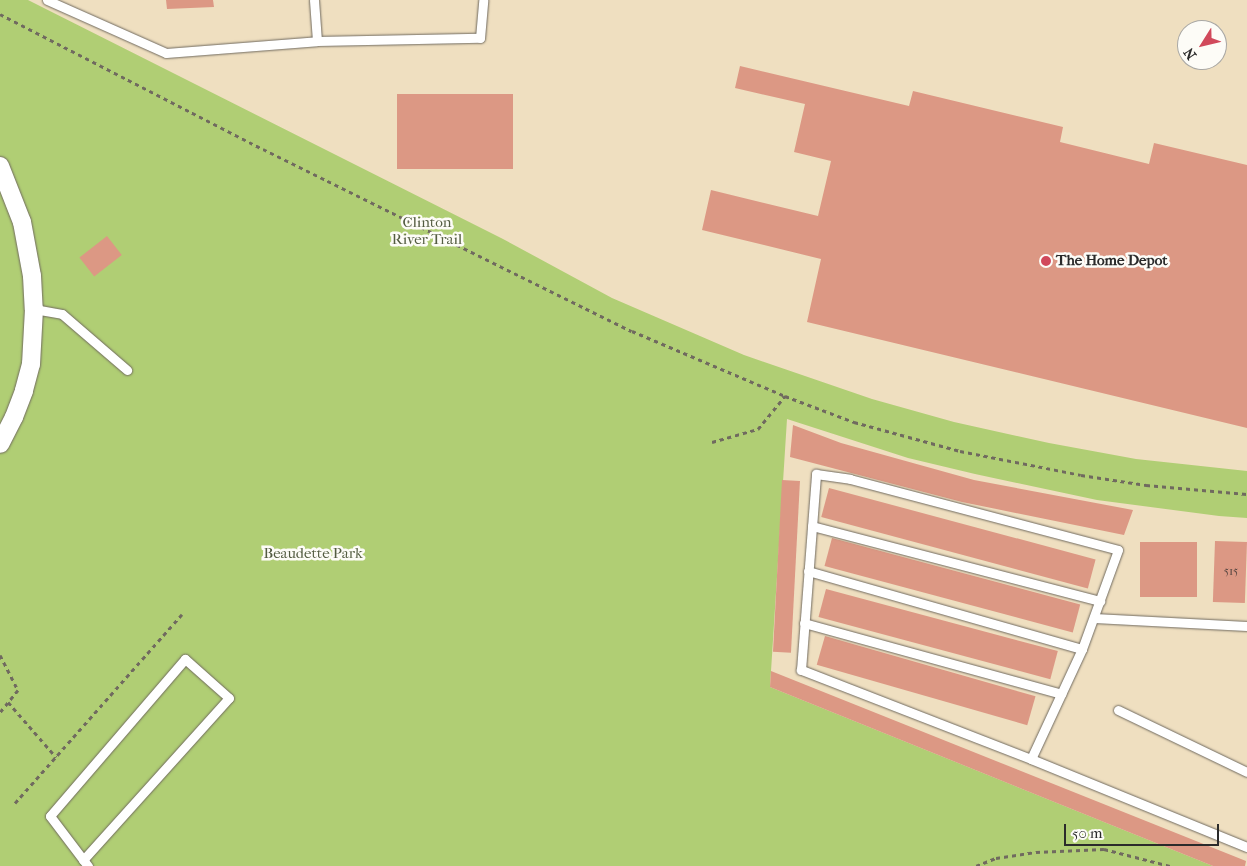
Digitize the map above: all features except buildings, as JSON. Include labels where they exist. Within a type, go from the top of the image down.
[{"type":"street","points":[[0,166],[22,222],[32,276],[34,309],[31,364],[24,391],[14,417],[0,444]]},
{"type":"lane","points":[[314,0],[317,41]]},
{"type":"lane","points":[[52,2],[166,53],[317,41],[480,38],[482,0]]},
{"type":"lane","points":[[34,309],[62,314],[127,370]]},
{"type":"lane","points":[[1031,758],[1082,649],[1118,550],[850,479],[816,474],[801,670],[1031,758],[1247,847]]},
{"type":"lane","points":[[812,526],[1100,601]]},
{"type":"lane","points":[[808,571],[1082,649]]},
{"type":"lane","points":[[1094,618],[1247,626]]},
{"type":"lane","points":[[804,623],[1061,694]]},
{"type":"lane","points":[[185,659],[229,698],[86,863],[50,816],[185,659]]},
{"type":"lane","points":[[1118,710],[1247,772]]},
{"type":"path","points":[[0,14],[263,149],[623,327],[785,396],[854,422],[960,451],[1081,476],[1146,485],[1247,494]]},
{"type":"path","points":[[712,442],[758,429],[785,396]]},
{"type":"path","points":[[15,803],[182,614]]},
{"type":"path","points":[[0,655],[18,690],[0,712]]},
{"type":"path","points":[[8,702],[56,757]]},
{"type":"path","points":[[976,866],[996,858],[1036,852],[1104,849],[1170,866]]},
{"type":"green space","name":"Beaudette Park","points":[[0,0],[28,0],[503,239],[612,298],[744,355],[872,399],[954,422],[1049,443],[1136,459],[1247,471],[1247,518],[1219,516],[1097,500],[975,474],[908,458],[787,419],[770,687],[1213,866],[0,866]]},
{"type":"place","name":"The Home Depot","points":[[1046,261]]},
{"type":"park label","name":"Clinton River Trail","points":[[427,230]]}]
